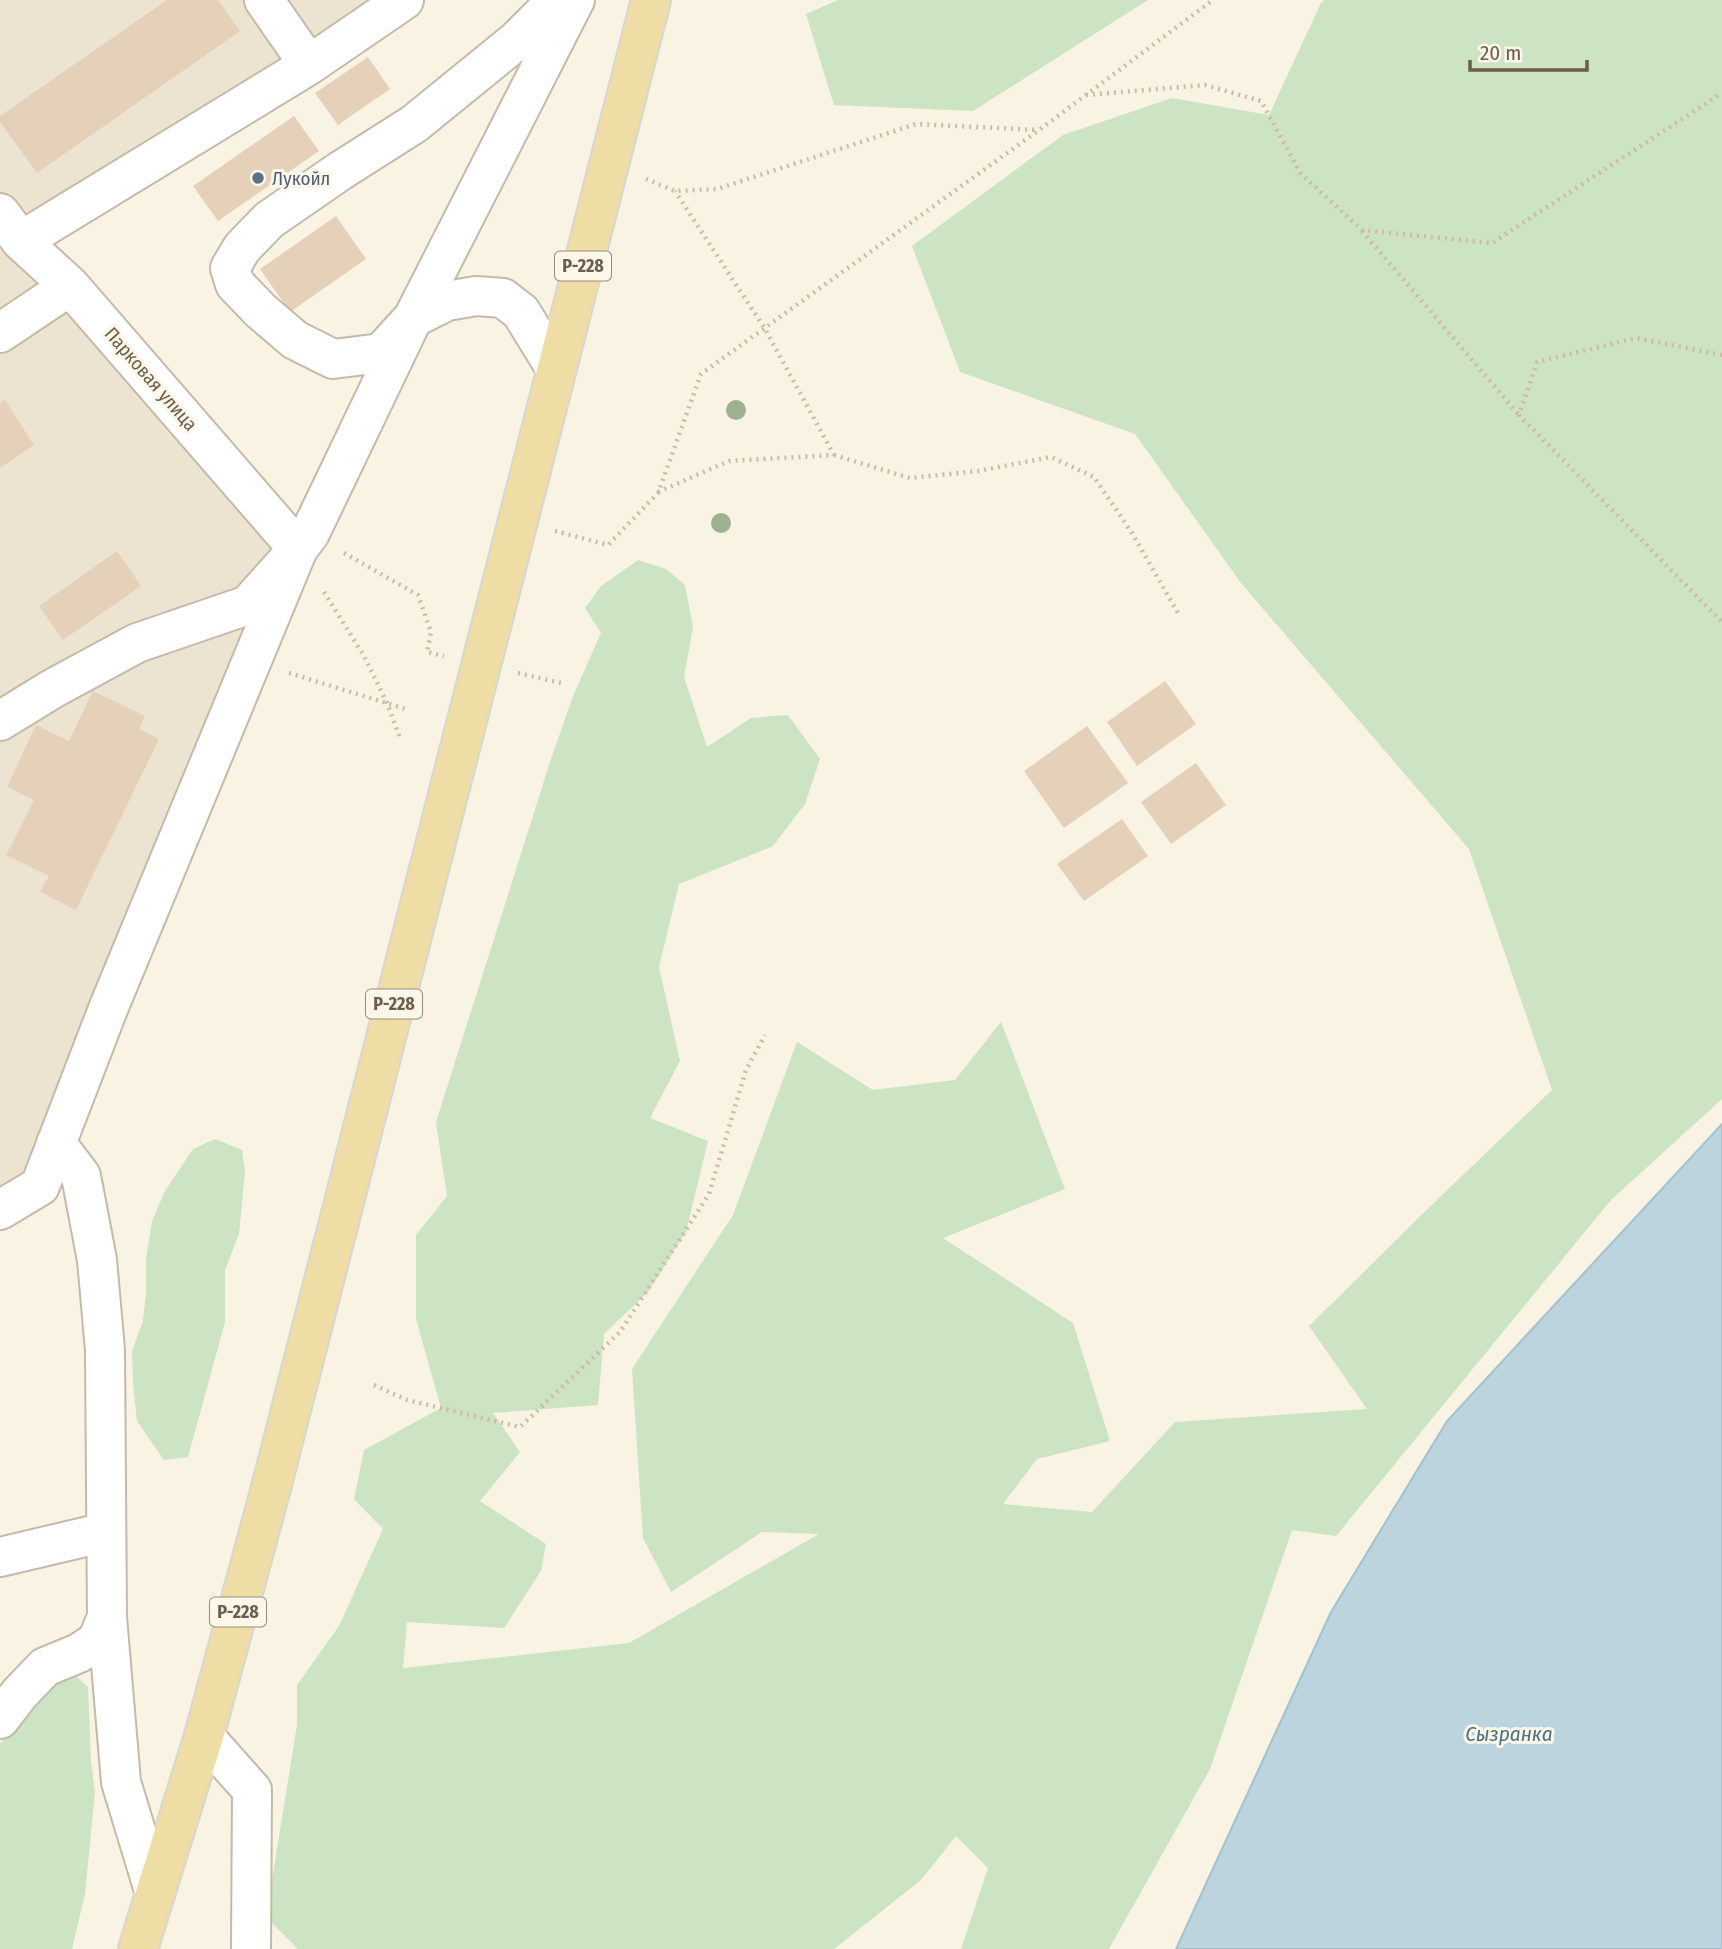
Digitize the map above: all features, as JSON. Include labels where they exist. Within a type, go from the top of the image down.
[{"type":"main road","name":"Р-228","points":[[138,1949],[204,1736],[275,1474],[651,0]]},
{"type":"street","points":[[264,0],[309,65]]},
{"type":"street","points":[[11,227],[309,65],[404,0]]},
{"type":"street","points":[[556,369],[521,312],[503,298],[476,296],[447,300],[413,318],[381,353],[333,359],[295,340],[261,310],[235,284],[230,268],[242,248],[269,219],[415,124],[516,41],[557,0]]},
{"type":"street","points":[[0,1210],[40,1186],[113,996],[304,541],[413,318],[575,0]]},
{"type":"street","name":"Парковая улица","points":[[11,227],[69,286],[304,541]]},
{"type":"street","points":[[0,333],[69,286]]},
{"type":"street","points":[[0,721],[136,643],[248,604],[304,541]]},
{"type":"street","points":[[56,1143],[80,1176],[97,1260],[104,1350],[107,1617],[121,1782],[155,1894]]},
{"type":"street","points":[[0,1556],[106,1532]]},
{"type":"street","points":[[0,1719],[45,1667],[79,1653],[97,1641],[107,1617]]},
{"type":"street","points":[[204,1736],[252,1790],[251,1949]]},
{"type":"path","points":[[657,493],[701,374],[1039,130],[1213,0]]},
{"type":"path","points":[[1085,95],[1205,85],[1261,101],[1301,174],[1362,230],[1519,415],[1722,622]]},
{"type":"path","points":[[1362,230],[1492,243],[1722,93]]},
{"type":"path","points":[[609,163],[675,191],[717,189],[916,124],[1039,130]]},
{"type":"path","points":[[675,191],[765,329],[834,456]]},
{"type":"path","points":[[1519,415],[1537,362],[1636,338],[1722,355]]},
{"type":"path","points":[[517,520],[608,545],[657,493],[729,461],[834,456],[910,478],[978,471],[1051,457],[1094,477],[1132,533],[1178,613]]},
{"type":"path","points":[[304,541],[418,595],[431,632],[426,652]]},
{"type":"path","points":[[304,541],[387,703],[400,738]]},
{"type":"path","points":[[252,661],[408,710]]},
{"type":"path","points":[[374,1385],[407,1400],[520,1427],[620,1332],[709,1195],[746,1070],[765,1035]]},
{"type":"shaded area","points":[[0,0],[381,0],[42,238],[272,552],[42,1173],[0,1195]]},
{"type":"green space","points":[[838,0],[1148,0],[973,111],[834,105],[806,14]]},
{"type":"green space","points":[[1325,0],[1722,0],[1722,1099],[1611,1200],[1336,1536],[1292,1530],[1210,1769],[1109,1949],[961,1949],[988,1868],[956,1836],[921,1880],[834,1949],[298,1949],[266,1917],[297,1725],[297,1685],[339,1626],[383,1529],[354,1499],[364,1450],[441,1408],[416,1319],[416,1235],[447,1196],[436,1122],[551,759],[573,696],[601,633],[585,608],[601,586],[638,560],[666,569],[685,585],[693,627],[684,677],[707,747],[751,718],[788,715],[820,759],[805,804],[773,846],[679,884],[659,967],[680,1061],[650,1118],[708,1141],[686,1232],[648,1292],[604,1334],[598,1405],[493,1413],[520,1452],[480,1501],[546,1544],[541,1571],[504,1628],[407,1622],[403,1668],[629,1643],[819,1534],[762,1532],[671,1592],[643,1538],[632,1369],[733,1215],[797,1042],[873,1090],[955,1080],[1001,1022],[1065,1189],[943,1238],[1073,1323],[1110,1441],[1037,1459],[1003,1504],[1092,1512],[1175,1422],[1367,1409],[1309,1326],[1552,1090],[1469,849],[1241,583],[1135,434],[960,372],[912,246],[1063,135],[1172,98],[1269,115],[1321,3]]},
{"type":"green space","points":[[215,1139],[242,1150],[245,1172],[239,1234],[225,1270],[225,1322],[188,1457],[164,1460],[137,1421],[133,1383],[132,1351],[143,1321],[146,1259],[152,1221],[165,1191],[193,1149]]},
{"type":"green space","points":[[75,1675],[88,1687],[95,1792],[85,1894],[72,1949],[0,1949],[0,1744],[20,1711],[53,1682]]},
{"type":"water","name":"Сызранка","points":[[1722,1124],[1722,1949],[1176,1949],[1331,1612],[1447,1421]]},
{"type":"building","points":[[167,0],[218,0],[240,31],[37,173],[0,122],[0,116]]},
{"type":"building","points":[[368,57],[390,89],[338,125],[315,93]]},
{"type":"building","points":[[294,116],[319,151],[218,221],[193,186]]},
{"type":"building","points":[[336,216],[366,259],[290,312],[260,269]]},
{"type":"building","points":[[5,400],[34,445],[0,468],[0,403]]},
{"type":"building","points":[[117,551],[141,586],[63,640],[39,606]]},
{"type":"building","points":[[1165,681],[1196,724],[1137,766],[1107,722]]},
{"type":"building","points":[[93,691],[145,716],[139,729],[159,739],[76,910],[40,892],[49,876],[6,855],[34,800],[7,787],[36,725],[69,741]]},
{"type":"building","points":[[1087,726],[1128,783],[1064,828],[1024,771]]},
{"type":"building","points":[[1196,763],[1226,805],[1171,844],[1141,802]]},
{"type":"building","points":[[1122,819],[1148,856],[1084,901],[1057,864]]},
{"type":"place","name":"Лукойл","points":[[258,178]]}]
